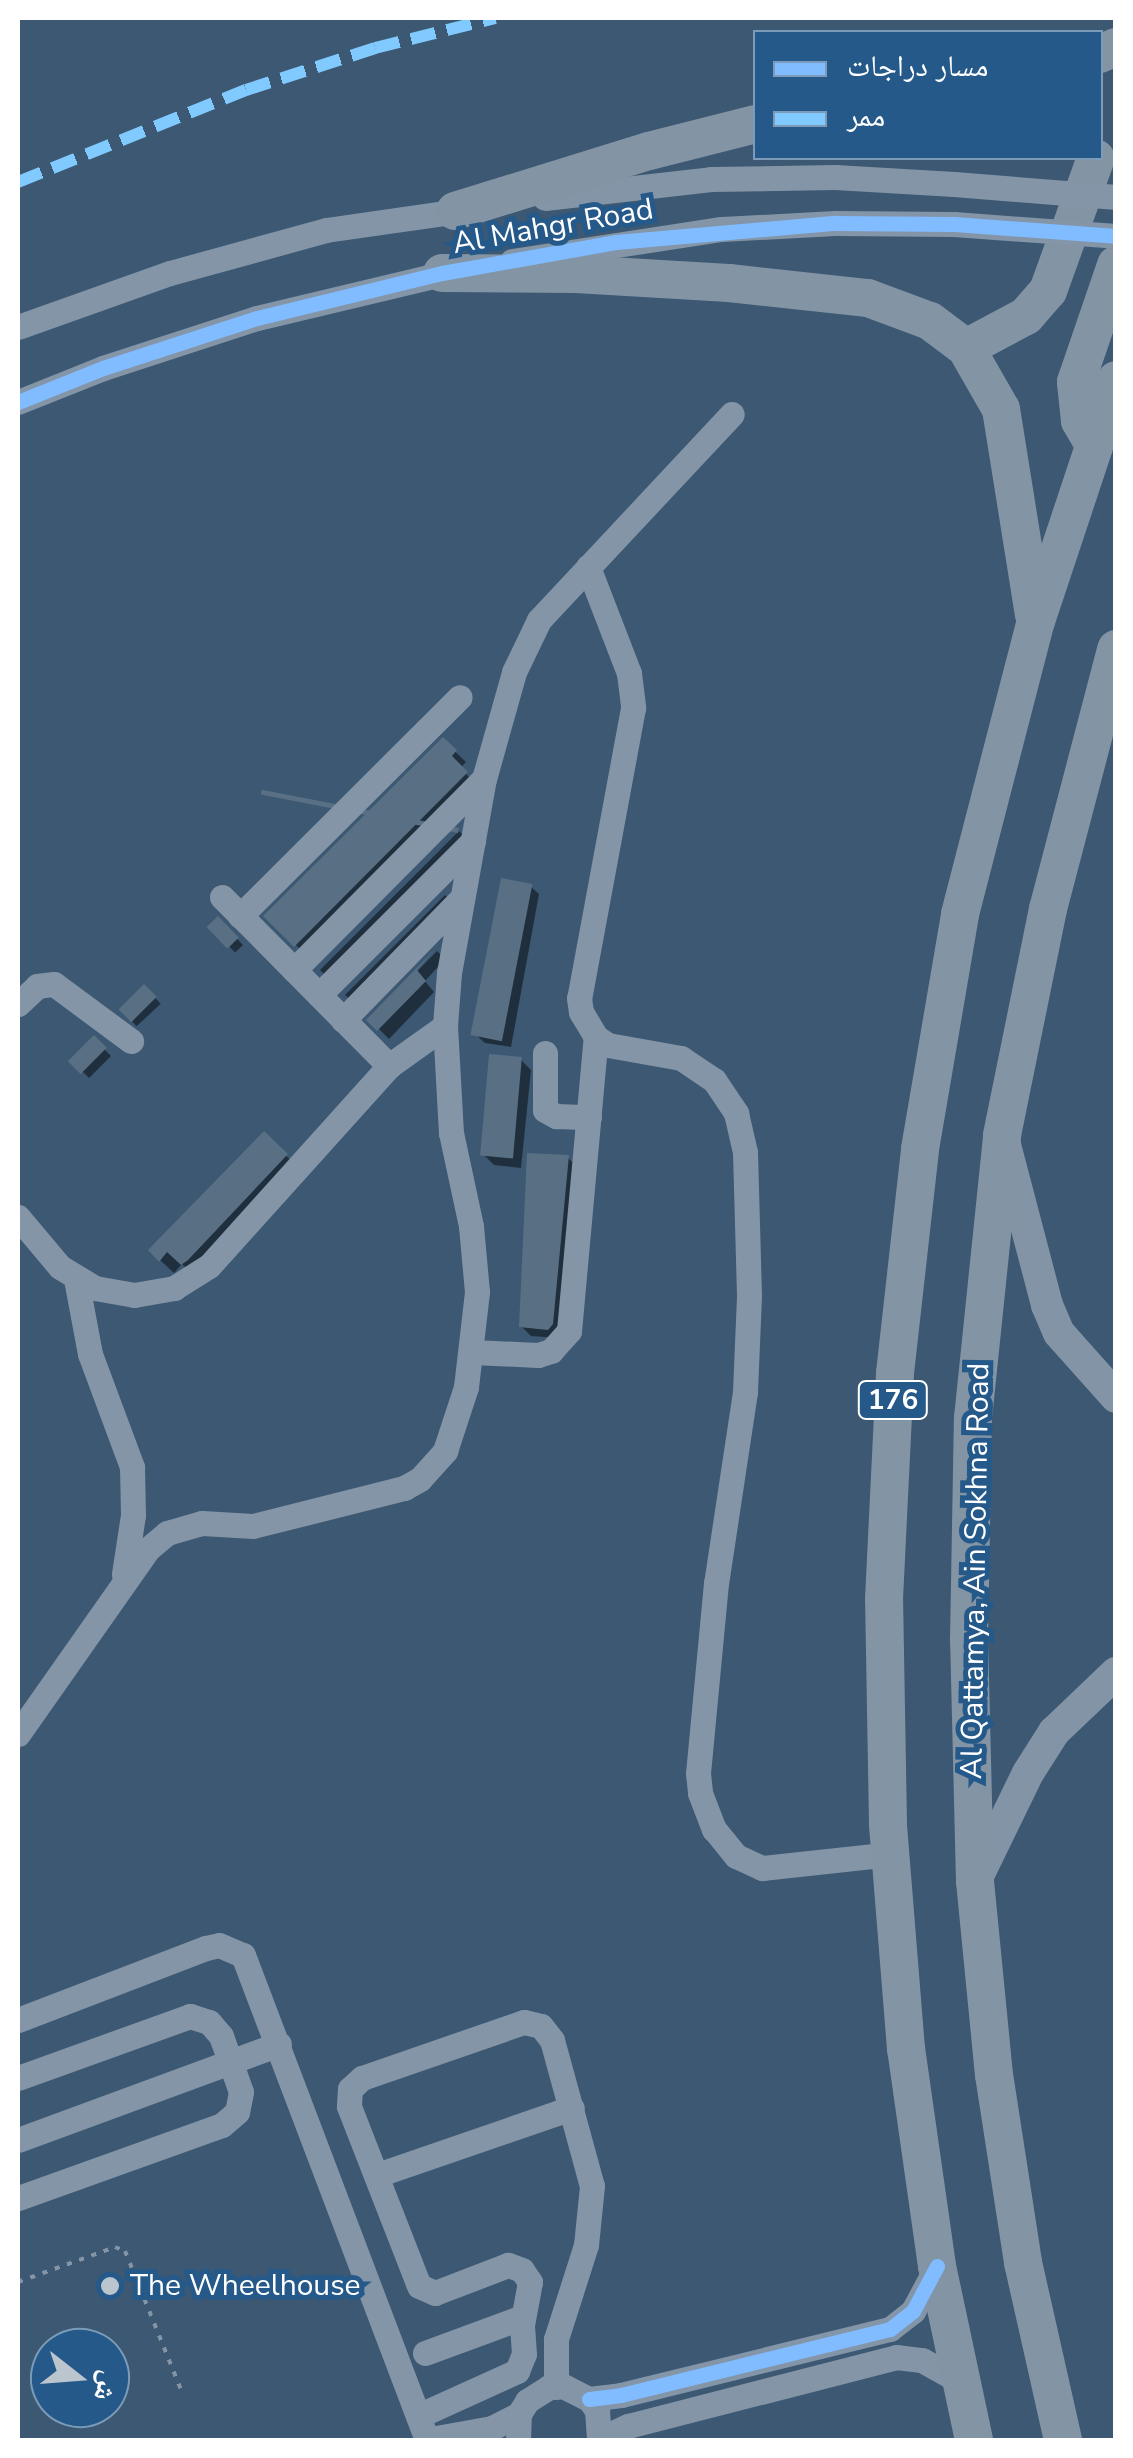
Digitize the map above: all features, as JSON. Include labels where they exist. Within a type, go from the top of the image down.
[{"type":"highway","points":[[456,211],[584,170],[753,125]]},
{"type":"highway","points":[[966,348],[1026,316],[1048,291],[1095,160]]},
{"type":"highway","points":[[1094,445],[1080,422],[1076,382],[1116,265]]},
{"type":"highway","points":[[442,273],[660,278],[868,298],[930,321],[966,348],[1001,409],[1035,624]]},
{"type":"highway","name":"176","points":[[974,2440],[937,2266],[906,2049],[890,1854],[884,1598],[895,1373],[918,1168],[960,914],[1035,624],[1116,380]]},
{"type":"highway","name":"Al Qattamya, Ain Sokhna Road","points":[[1063,2440],[1023,2262],[996,2094],[975,1882],[969,1640],[973,1418],[1002,1135],[1048,908],[1116,650]]},
{"type":"highway","points":[[1080,780],[1116,738]]},
{"type":"main road","points":[[1002,1135],[1053,1319],[1077,1357],[1116,1397]]},
{"type":"main road","points":[[975,1882],[1028,1774],[1054,1732],[1116,1674]]},
{"type":"street","name":"Al Mahgr Road","points":[[18,327],[170,274],[326,230],[646,183],[835,177],[1116,197]]},
{"type":"street","name":"Al Mahgr Road","points":[[18,402],[211,332],[442,273],[616,242],[722,229],[835,223],[954,224],[1116,236]]},
{"type":"street","points":[[18,1734],[148,1549],[178,1528],[202,1523],[253,1526],[404,1488],[420,1478],[445,1451],[453,1434],[473,1352],[476,1259],[451,1134],[445,1026],[484,780],[514,672],[539,620],[732,414]]},
{"type":"street","points":[[588,568],[629,673],[633,708],[579,998],[586,1026],[608,1044],[682,1058],[699,1068],[727,1096],[742,1132],[748,1344],[740,1440],[716,1583],[698,1774],[705,1812],[736,1856],[762,1868],[890,1854]]},
{"type":"street","points":[[240,916],[460,697]]},
{"type":"street","points":[[294,970],[484,780]]},
{"type":"street","points":[[319,995],[473,841]]},
{"type":"street","points":[[222,896],[389,1066]]},
{"type":"street","points":[[344,1020],[463,898]]},
{"type":"street","points":[[18,1004],[37,986],[54,984],[132,1041]]},
{"type":"street","points":[[18,1217],[76,1279],[114,1294],[174,1288],[209,1266],[389,1066],[445,1026]]},
{"type":"street","points":[[473,1352],[538,1355],[550,1351],[569,1331],[596,1037]]},
{"type":"street","points":[[545,1053],[545,1110],[556,1116],[588,1117]]},
{"type":"street","points":[[76,1279],[90,1354],[132,1467],[132,1539],[121,1586]]},
{"type":"street","points":[[18,2020],[219,1945],[243,1955],[423,2432]]},
{"type":"street","points":[[18,2078],[190,2016],[216,2028],[241,2092],[230,2120],[18,2198]]},
{"type":"street","points":[[423,2432],[516,2371],[524,2354],[523,2317],[530,2282],[516,2266],[501,2266],[435,2293],[423,2291],[348,2098],[355,2082],[524,2022],[548,2032],[590,2166],[592,2207],[586,2245],[556,2339],[556,2387]]},
{"type":"street","points":[[18,2140],[279,2044]]},
{"type":"street","points":[[377,2175],[572,2108]]},
{"type":"street","points":[[589,2398],[621,2395],[890,2329],[913,2311],[937,2266]]},
{"type":"street","points":[[425,2352],[523,2317]]},
{"type":"street","points":[[423,2432],[492,2428],[520,2414],[536,2393],[556,2387],[577,2390],[589,2398],[597,2410],[600,2440],[618,2429],[896,2357],[922,2360],[961,2382]]},
{"type":"street","points":[[518,2440],[520,2414]]},
{"type":"path","points":[[18,2282],[115,2247],[125,2252],[182,2392]]},
{"type":"building","points":[[443,737],[457,750],[452,756],[468,772],[294,947],[263,916]]},
{"type":"building","points":[[262,790],[459,828],[458,833],[261,795]]},
{"type":"building","points":[[501,878],[532,884],[502,1041],[470,1035]]},
{"type":"building","points":[[218,916],[239,938],[227,949],[206,927]]},
{"type":"building","points":[[437,947],[417,970],[426,981],[377,1031],[366,1020]]},
{"type":"building","points":[[144,984],[157,997],[131,1022],[119,1009]]},
{"type":"building","points":[[94,1035],[107,1048],[81,1074],[68,1061]]},
{"type":"building","points":[[489,1054],[522,1057],[513,1158],[480,1156]]},
{"type":"building","points":[[264,1131],[288,1154],[188,1260],[181,1265],[167,1252],[159,1262],[148,1250]]},
{"type":"building","points":[[527,1153],[569,1155],[553,1324],[548,1330],[519,1327]]},
{"type":"marked path","points":[[18,182],[246,90],[375,48],[495,18]]},
{"type":"cycle path","points":[[18,402],[103,368],[257,318],[442,273],[616,242],[835,223],[954,224],[1116,236]]},
{"type":"cycle path","points":[[589,2399],[621,2395],[890,2329],[913,2311],[937,2266]]},
{"type":"place","name":"The Wheelhouse","points":[[110,2286]]}]
